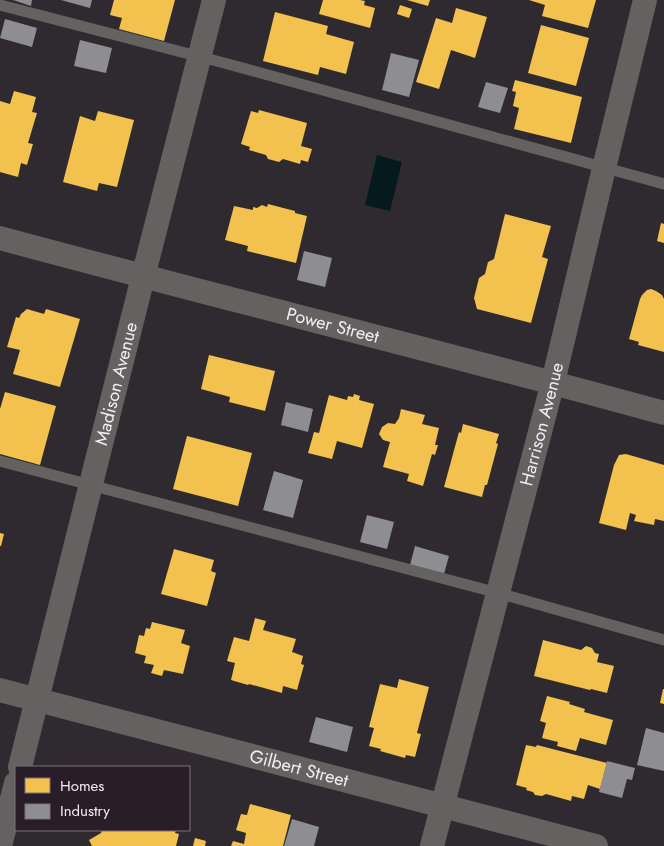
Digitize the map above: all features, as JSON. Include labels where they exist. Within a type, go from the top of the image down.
[{"type":"street","name":"Madison Avenue","points":[[20,766],[214,0]]},
{"type":"street","name":"Harrison Avenue","points":[[432,846],[553,382],[645,0]]},
{"type":"street","name":"Power Street","points":[[0,238],[143,277],[553,382],[664,413]]},
{"type":"street","name":"Gilbert Street","points":[[0,690],[596,846]]},
{"type":"street","points":[[0,846],[15,787]]},
{"type":"lane","points":[[0,5],[200,57],[664,184]]},
{"type":"lane","points":[[0,462],[498,593],[664,640]]},
{"type":"water","points":[[377,155],[402,162],[390,211],[365,205]]},
{"type":"building: Homes","points":[[114,0],[175,0],[164,41],[119,29],[122,18],[110,15]]},
{"type":"building: Homes","points":[[323,0],[365,1],[364,5],[375,8],[370,28],[319,14]]},
{"type":"building: Homes","points":[[407,0],[430,0],[428,6]]},
{"type":"building: Homes","points":[[529,0],[596,0],[588,28],[542,16],[545,5]]},
{"type":"building: Homes","points":[[400,5],[412,9],[409,18],[397,14]]},
{"type":"building: Homes","points":[[456,8],[487,17],[475,58],[451,50],[439,89],[416,82],[436,18],[452,23]]},
{"type":"building: Homes","points":[[275,12],[328,26],[326,34],[354,42],[346,74],[320,67],[318,75],[263,61]]},
{"type":"building: Homes","points":[[541,25],[589,38],[576,86],[528,73]]},
{"type":"building: Homes","points":[[515,80],[582,97],[571,143],[514,129],[519,108],[513,106],[516,92],[512,91]]},
{"type":"building: Homes","points":[[14,91],[36,97],[32,112],[37,113],[28,143],[33,144],[27,165],[21,163],[18,177],[0,172],[0,101],[10,104]]},
{"type":"building: Homes","points":[[259,110],[307,123],[301,146],[312,149],[308,162],[301,160],[300,164],[283,159],[279,162],[268,159],[266,155],[249,150],[250,147],[241,144],[251,111],[258,113]]},
{"type":"building: Homes","points":[[98,111],[134,120],[117,187],[99,183],[97,191],[63,182],[80,116],[95,121]]},
{"type":"building: Homes","points":[[268,204],[307,216],[296,263],[247,251],[248,246],[225,240],[234,206],[253,210],[253,207],[257,208],[262,205],[267,207]]},
{"type":"building: Homes","points":[[505,214],[551,226],[542,257],[548,259],[531,323],[477,309],[474,298],[479,278],[485,274],[488,262],[494,259]]},
{"type":"building: Homes","points":[[661,223],[664,224],[664,243],[657,241]]},
{"type":"building: Homes","points":[[651,289],[662,295],[664,299],[664,352],[638,345],[639,342],[629,339],[640,299],[647,290]]},
{"type":"building: Homes","points":[[27,309],[44,314],[46,309],[80,319],[60,387],[13,374],[20,350],[7,347],[16,317],[19,318]]},
{"type":"building: Homes","points":[[209,355],[275,371],[265,411],[229,402],[230,397],[201,389]]},
{"type":"building: Homes","points":[[5,392],[56,406],[40,465],[0,454],[0,409]]},
{"type":"building: Homes","points":[[354,394],[360,396],[359,400],[374,404],[362,448],[337,441],[332,459],[308,453],[314,432],[319,433],[329,395],[347,400],[348,396],[353,397]]},
{"type":"building: Homes","points":[[401,409],[425,415],[422,424],[439,428],[435,445],[438,445],[435,455],[432,454],[423,486],[407,481],[409,474],[383,467],[390,442],[383,440],[379,434],[382,427],[388,423],[395,424]]},
{"type":"building: Homes","points":[[463,424],[499,434],[487,485],[485,485],[482,497],[444,487],[459,432],[461,433]]},
{"type":"building: Homes","points":[[187,436],[252,453],[238,506],[173,489]]},
{"type":"building: Homes","points":[[626,454],[664,465],[664,521],[655,519],[654,525],[634,521],[636,515],[630,513],[626,530],[599,523],[614,465],[619,455]]},
{"type":"building: Homes","points":[[0,533],[4,534],[1,546],[0,546]]},
{"type":"building: Homes","points":[[174,549],[214,560],[211,571],[216,573],[207,606],[161,594]]},
{"type":"building: Homes","points":[[255,618],[266,621],[263,630],[296,639],[292,652],[303,656],[301,664],[304,665],[297,690],[283,686],[282,693],[231,680],[235,663],[227,661],[234,637],[249,641]]},
{"type":"building: Homes","points":[[152,622],[185,630],[181,643],[190,646],[183,674],[164,670],[162,676],[151,673],[154,665],[144,663],[146,656],[135,653],[139,635],[144,636],[146,628],[150,629]]},
{"type":"building: Homes","points":[[543,640],[581,650],[586,646],[592,648],[595,653],[599,654],[597,662],[614,666],[607,693],[534,676]]},
{"type":"building: Homes","points":[[399,679],[429,687],[417,733],[421,734],[415,757],[406,755],[405,758],[369,746],[374,728],[369,727],[380,684],[397,688]]},
{"type":"building: Homes","points":[[664,689],[664,704],[660,703]]},
{"type":"building: Homes","points":[[547,696],[570,702],[569,704],[585,709],[584,712],[613,720],[606,745],[580,738],[576,751],[557,746],[558,742],[542,738],[546,723],[540,721]]},
{"type":"building: Homes","points":[[526,745],[536,747],[537,745],[607,763],[600,789],[588,785],[584,799],[572,796],[571,801],[546,794],[542,796],[535,795],[533,792],[526,790],[527,788],[516,785]]},
{"type":"building: Homes","points":[[250,804],[291,815],[283,846],[231,846],[233,841],[244,844],[246,833],[236,830],[241,814],[247,815]]},
{"type":"building: Homes","points":[[102,831],[176,831],[175,833],[179,834],[176,846],[92,846],[89,840]]},
{"type":"building: Homes","points":[[195,838],[206,841],[205,846],[193,846]]},
{"type":"building: Industry","points":[[13,0],[32,0],[31,6]]},
{"type":"building: Industry","points":[[61,0],[92,0],[90,8]]},
{"type":"building: Industry","points":[[5,19],[37,28],[32,47],[0,38]]},
{"type":"building: Industry","points":[[80,40],[112,48],[106,73],[74,66]]},
{"type":"building: Industry","points":[[391,53],[419,60],[409,97],[382,90]]},
{"type":"building: Industry","points":[[486,82],[508,88],[500,113],[478,107]]},
{"type":"building: Industry","points":[[304,251],[332,258],[325,287],[297,280]]},
{"type":"building: Industry","points":[[286,402],[313,409],[308,432],[281,425]]},
{"type":"building: Industry","points":[[274,471],[303,480],[293,518],[263,510]]},
{"type":"building: Industry","points":[[367,515],[394,522],[387,549],[360,542]]},
{"type":"building: Industry","points":[[415,546],[449,556],[444,574],[410,565]]},
{"type":"building: Industry","points":[[316,717],[353,727],[347,752],[309,742]]},
{"type":"building: Industry","points":[[646,728],[664,733],[664,771],[637,765]]},
{"type":"building: Industry","points":[[607,761],[635,768],[632,780],[627,779],[622,798],[599,792]]},
{"type":"building: Industry","points":[[292,819],[319,827],[314,846],[284,846]]}]
